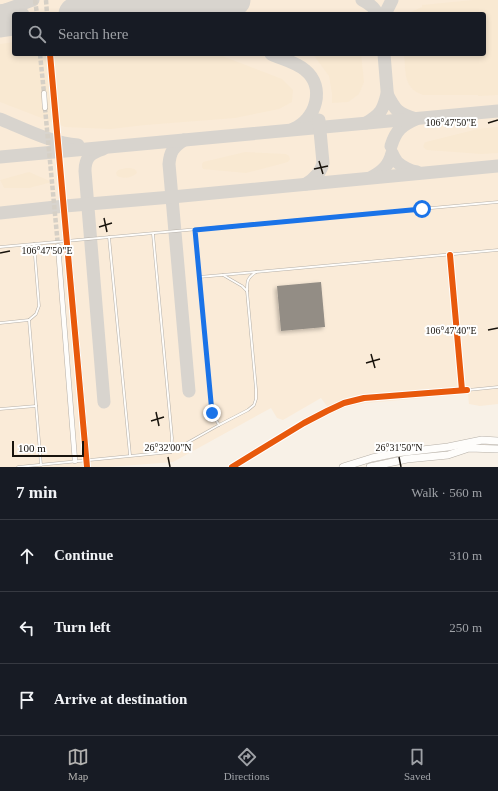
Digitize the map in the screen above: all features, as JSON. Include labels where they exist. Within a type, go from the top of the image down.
[{"type":"highway","points":[[343,467],[372,458],[396,453],[448,447],[482,440],[498,441]]},
{"type":"highway","points":[[370,467],[407,459],[448,455],[469,448],[498,449]]},
{"type":"street","points":[[54,92],[55,107]]},
{"type":"street","points":[[44,93],[45,108]]},
{"type":"street","points":[[68,245],[86,445]]},
{"type":"street","points":[[58,246],[75,461]]},
{"type":"street","points":[[232,467],[304,423],[344,403],[364,398],[465,390],[450,255]]},
{"type":"lane","points":[[0,247],[498,202]]},
{"type":"lane","points":[[195,230],[212,413],[219,425]]},
{"type":"lane","points":[[153,233],[172,438],[171,452]]},
{"type":"lane","points":[[109,237],[130,456]]},
{"type":"lane","points":[[0,323],[29,320],[36,314],[39,306],[34,244]]},
{"type":"lane","points":[[199,277],[498,250]]},
{"type":"lane","points":[[18,467],[171,452],[248,410],[254,405],[256,399],[256,389],[247,281],[256,272]]},
{"type":"lane","points":[[223,275],[242,286],[247,291]]},
{"type":"lane","points":[[29,320],[42,465]]},
{"type":"lane","points":[[465,390],[498,387]]},
{"type":"lane","points":[[0,409],[36,406]]},
{"type":"shaded area","points":[[0,0],[498,0],[498,404],[480,406],[469,404],[468,394],[367,403],[346,407],[332,413],[321,398],[283,420],[277,418],[271,408],[173,462],[110,467],[0,467]]},
{"type":"shaded area","points":[[473,0],[498,0],[498,95],[423,95],[412,88],[407,79],[404,56],[486,56],[486,12],[412,12],[422,7],[422,5]]},
{"type":"shaded area","points":[[12,42],[12,56],[222,56],[282,79],[293,90],[292,102],[279,109],[235,118],[111,129],[65,127],[0,102],[0,44]]},
{"type":"shaded area","points":[[314,56],[361,56],[364,82],[359,94],[348,102],[332,103],[329,76]]},
{"type":"shaded area","points":[[498,127],[498,153],[482,154],[427,150],[424,146],[426,142],[478,129]]},
{"type":"shaded area","points":[[245,152],[286,154],[290,159],[288,162],[246,173],[203,169],[202,167],[203,162]]},
{"type":"shaded area","points":[[126,168],[134,169],[137,173],[127,178],[117,176],[116,173],[118,170]]},
{"type":"shaded area","points":[[29,172],[52,182],[29,188],[4,188],[0,180]]},
{"type":"building","points":[[321,282],[325,327],[281,331],[277,286]]},
{"type":"taxiway","points":[[0,12],[33,0]]},
{"type":"taxiway","points":[[221,12],[226,6],[235,0]]},
{"type":"taxiway","points":[[362,0],[371,6],[376,12]]},
{"type":"taxiway","points":[[386,12],[392,0]]},
{"type":"taxiway","points":[[276,56],[301,67],[311,77],[315,85],[316,102],[312,111],[301,125],[293,129]]},
{"type":"taxiway","points":[[384,56],[388,102]]},
{"type":"taxiway","points":[[366,123],[381,111],[387,94],[392,104],[398,111],[416,119],[397,132],[391,146]]},
{"type":"taxiway","points":[[0,157],[498,111]]},
{"type":"taxiway","points":[[0,119],[48,139],[78,145]]},
{"type":"taxiway","points":[[306,184],[317,175],[321,170],[323,163],[319,120]]},
{"type":"taxiway","points":[[184,140],[173,150],[170,156],[169,164],[189,391]]},
{"type":"taxiway","points":[[103,149],[95,152],[87,159],[85,171],[104,402]]},
{"type":"taxiway","points":[[372,177],[385,167],[392,153],[399,164],[417,172]]},
{"type":"taxiway","points":[[0,213],[498,166]]},
{"type":"runway","points":[[98,12],[234,0]]},
{"type":"runway","points":[[0,21],[12,19]]},
{"type":"tunnel","points":[[35,0],[37,12]]},
{"type":"tunnel","points":[[46,0],[47,12]]},
{"type":"tunnel","points":[[40,56],[44,93]]},
{"type":"tunnel","points":[[50,56],[54,92]]},
{"type":"tunnel","points":[[55,107],[68,245]]},
{"type":"tunnel","points":[[45,108],[58,246]]},
{"type":"tunnel","points":[[86,445],[87,467]]},
{"type":"cycle path","points":[[50,56],[87,467]]},
{"type":"cycle path","points":[[450,255],[462,390]]},
{"type":"cycle path","points":[[232,467],[304,423],[344,403],[364,398],[467,390]]},
{"type":"route","points":[[212,413],[195,230],[422,209]]}]
